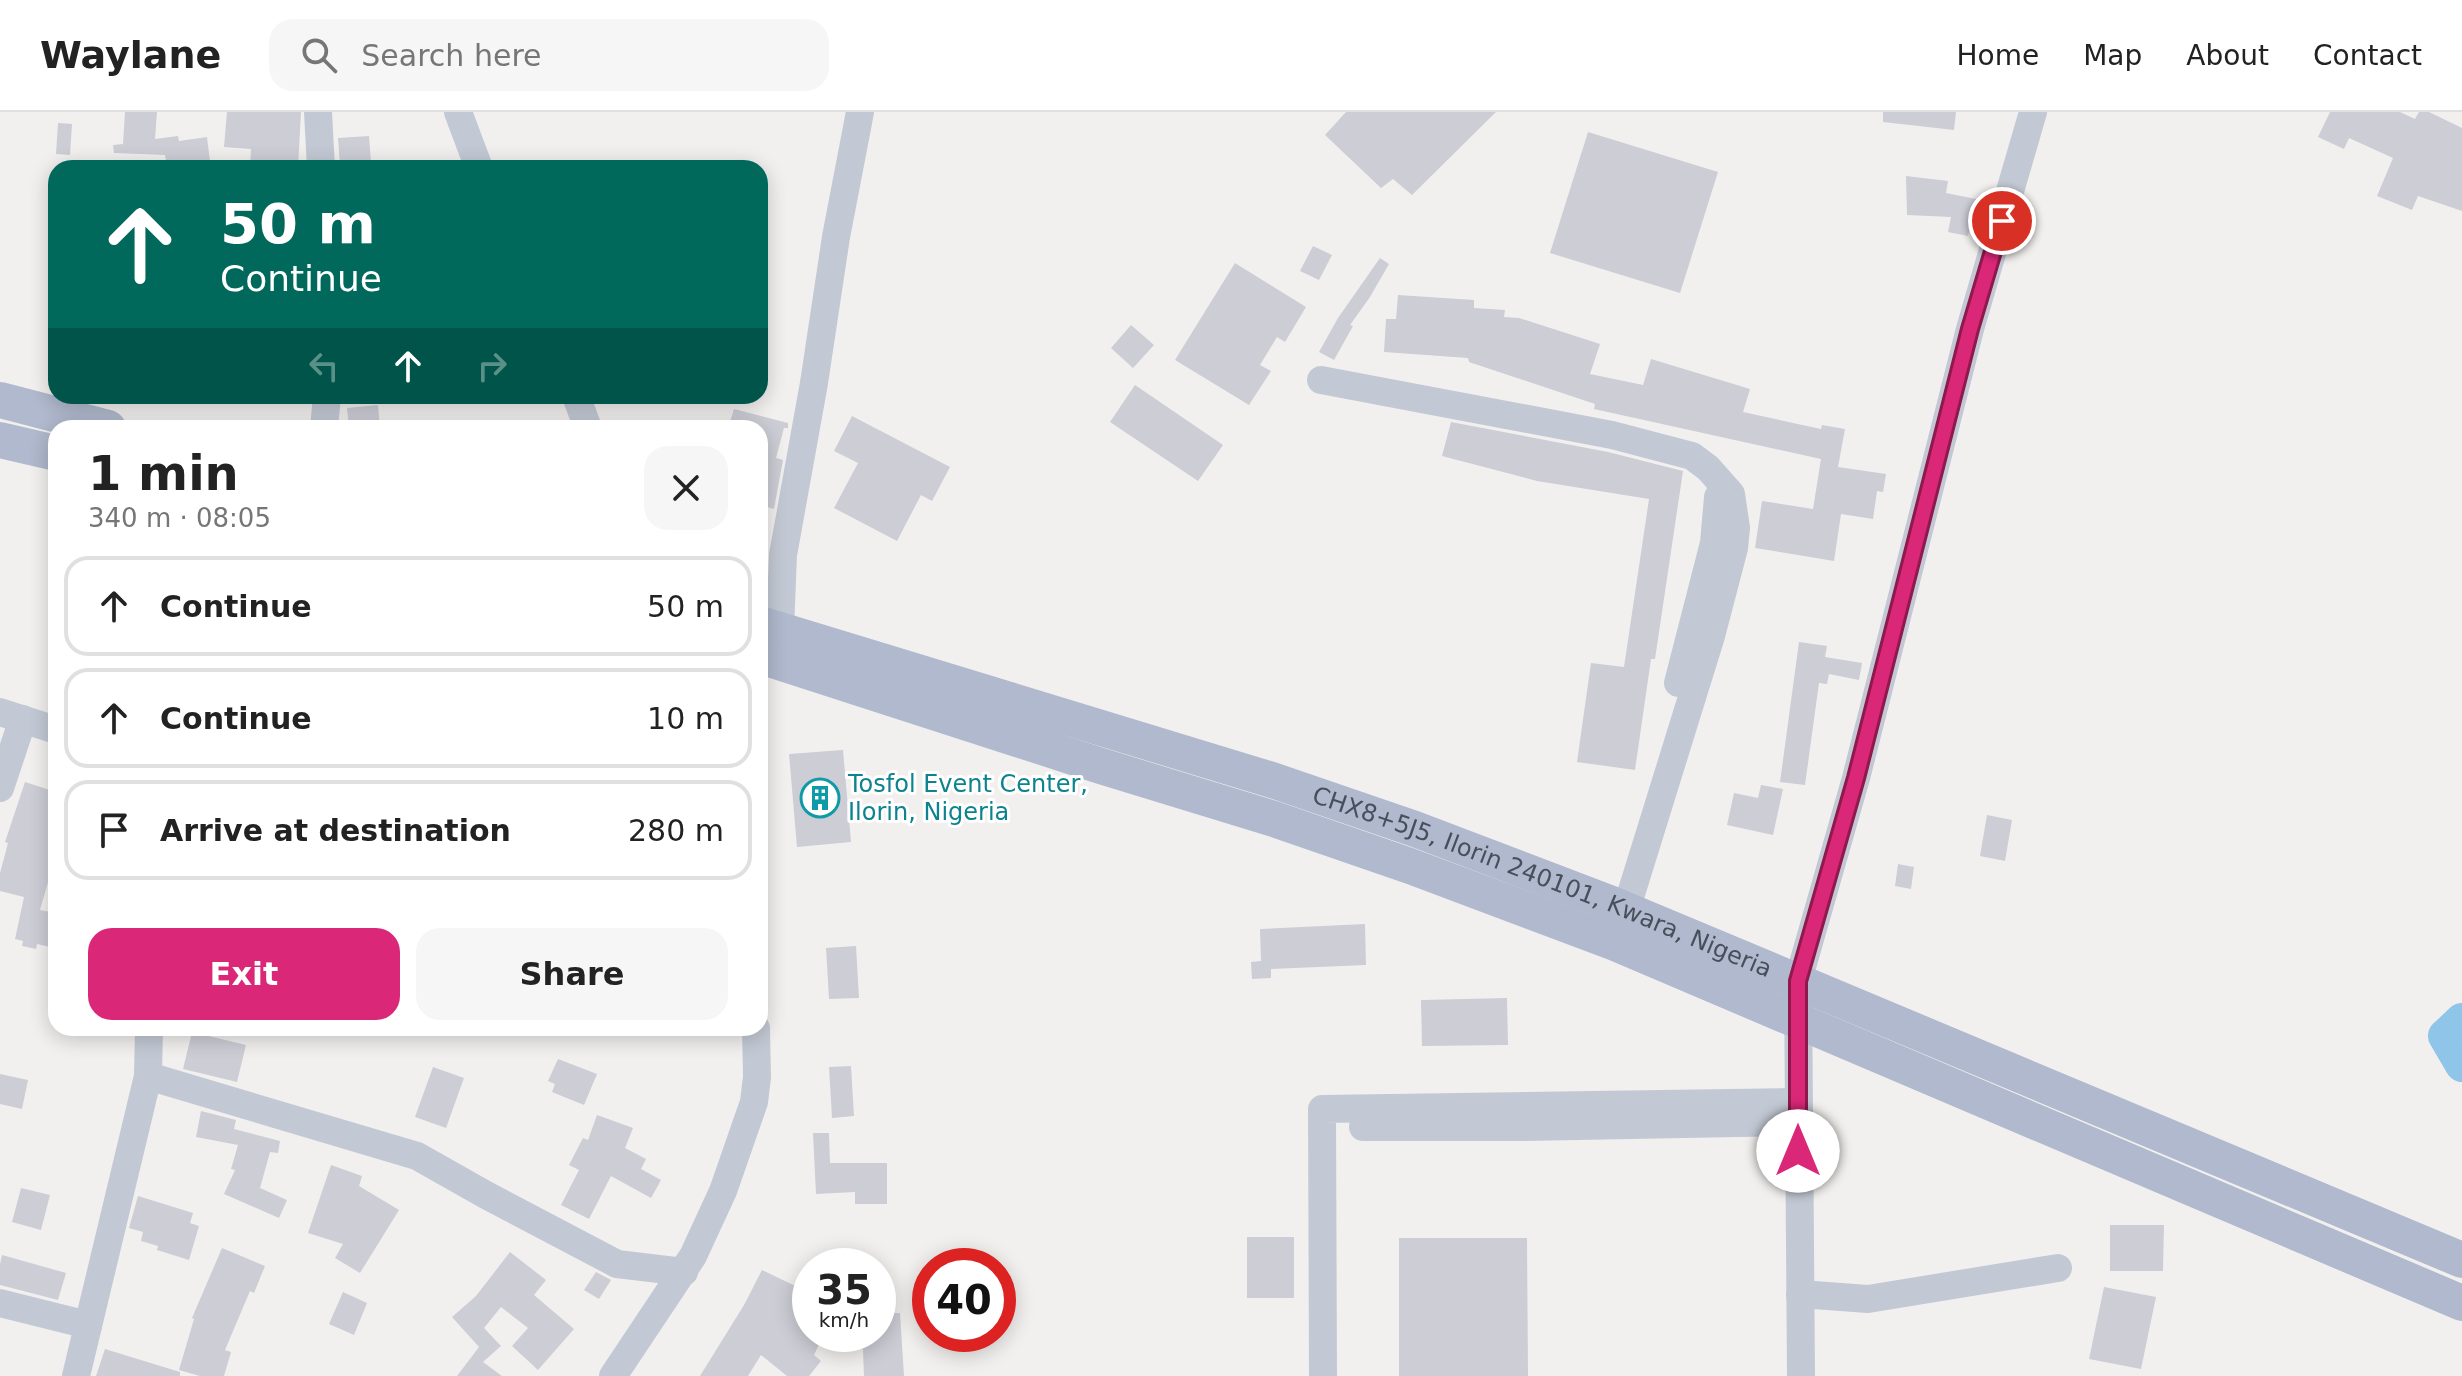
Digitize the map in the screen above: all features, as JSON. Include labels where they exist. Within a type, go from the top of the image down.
[{"type":"main road","points":[[0,400],[77,420]]},
{"type":"main road","points":[[0,440],[48,451]]},
{"type":"main road","name":"CHX8+5J5, Ilorin 240101, Kwara, Nigeria","points":[[768,637],[1272,780],[1415,829],[1619,907],[2462,1260]]},
{"type":"main road","name":"CHX8+5J5, Ilorin 240101, Kwara, Nigeria","points":[[768,637],[1101,766],[1274,819],[1615,943],[2462,1303]]},
{"type":"street","points":[[318,112],[321,160]]},
{"type":"street","points":[[458,112],[476,160]]},
{"type":"street","points":[[768,632],[860,112]]},
{"type":"street","points":[[1801,1376],[1798,981],[1856,778],[1970,329],[2033,112]]},
{"type":"street","points":[[1321,380],[1612,435],[1692,456],[1708,468],[1731,494],[1736,528],[1734,548],[1711,636],[1619,907]]},
{"type":"street","points":[[0,788],[12,716],[48,727]]},
{"type":"street","points":[[76,1376],[148,1076],[149,1036]]},
{"type":"street","points":[[624,1373],[693,1256],[723,1191],[754,1102],[756,1036]]},
{"type":"street","points":[[148,1076],[417,1156],[617,1264],[684,1272]]},
{"type":"street","points":[[1323,1376],[1322,1118],[1522,1127],[1798,1112]]},
{"type":"street","points":[[1800,1294],[1868,1299],[2058,1268]]},
{"type":"street","points":[[0,1303],[88,1325]]},
{"type":"building","points":[[125,112],[157,112],[155,139],[178,136],[179,141],[207,137],[210,160],[166,160],[165,155],[114,153],[113,145],[123,144]]},
{"type":"building","points":[[227,112],[301,112],[298,160],[250,160],[251,149],[224,147]]},
{"type":"building","points":[[1346,112],[1496,112],[1412,195],[1393,179],[1381,188],[1325,135]]},
{"type":"building","points":[[1883,112],[1956,112],[1954,130],[1883,122]]},
{"type":"building","points":[[2330,112],[2400,112],[2415,119],[2419,112],[2429,112],[2462,128],[2462,211],[2418,196],[2412,210],[2377,196],[2393,158],[2349,138],[2344,149],[2318,137]]},
{"type":"building","points":[[58,123],[72,124],[70,155],[56,154]]},
{"type":"building","points":[[1588,132],[1718,172],[1680,293],[1550,253]]},
{"type":"building","points":[[369,136],[371,160],[340,160],[338,138]]},
{"type":"building","points":[[1906,176],[1948,181],[1946,193],[1976,199],[1968,236],[1948,232],[1951,217],[1907,215]]},
{"type":"building","points":[[1313,246],[1332,255],[1319,280],[1300,271]]},
{"type":"building","points":[[1380,258],[1389,264],[1350,325],[1353,326],[1334,360],[1319,352],[1338,318]]},
{"type":"building","points":[[1235,263],[1306,307],[1285,342],[1277,337],[1260,365],[1271,371],[1249,405],[1175,360]]},
{"type":"building","points":[[1398,295],[1474,300],[1474,308],[1505,310],[1504,317],[1519,318],[1600,344],[1590,374],[1643,385],[1651,359],[1750,389],[1743,412],[1821,429],[1822,425],[1845,429],[1838,467],[1886,474],[1883,492],[1877,491],[1873,519],[1841,514],[1834,561],[1755,548],[1762,501],[1813,509],[1821,459],[1594,409],[1595,404],[1469,362],[1468,358],[1384,352],[1386,319],[1396,319]]},
{"type":"building","points":[[1131,325],[1154,345],[1133,368],[1111,348]]},
{"type":"building","points":[[1135,385],[1223,445],[1198,481],[1110,422]]},
{"type":"building","points":[[378,405],[379,420],[348,420],[347,408]]},
{"type":"building","points":[[734,409],[788,423],[776,458],[783,460],[774,509],[768,507],[768,420],[731,420]]},
{"type":"building","points":[[852,416],[950,467],[932,501],[921,495],[897,541],[834,508],[858,463],[834,451]]},
{"type":"building","points":[[1451,422],[1608,452],[1683,471],[1635,770],[1577,762],[1591,663],[1624,667],[1649,499],[1537,481],[1442,456]]},
{"type":"building","points":[[1799,642],[1827,646],[1825,657],[1862,663],[1859,680],[1829,674],[1827,684],[1819,683],[1805,785],[1780,782]]},
{"type":"building","name":"Tosfol Event Center, Ilorin, Nigeria","points":[[843,750],[851,842],[797,847],[789,754]]},
{"type":"building","points":[[25,782],[48,789],[48,882],[40,910],[48,912],[48,947],[37,944],[36,949],[22,946],[23,941],[15,939],[24,897],[0,891],[0,873],[8,843],[5,842]]},
{"type":"building","points":[[1761,785],[1783,789],[1773,835],[1727,825],[1734,793],[1758,798]]},
{"type":"building","points":[[1987,815],[2012,820],[2005,861],[1980,856]]},
{"type":"building","points":[[1898,864],[1914,867],[1911,889],[1895,886]]},
{"type":"building","points":[[1365,924],[1366,965],[1271,969],[1271,978],[1252,979],[1251,962],[1261,961],[1260,929]]},
{"type":"building","points":[[856,946],[859,998],[829,999],[826,948]]},
{"type":"building","points":[[1507,998],[1508,1045],[1422,1046],[1421,1000]]},
{"type":"building","points":[[191,1036],[209,1036],[246,1045],[237,1082],[183,1069]]},
{"type":"building","points":[[558,1059],[597,1074],[584,1105],[552,1092],[555,1084],[548,1081]]},
{"type":"building","points":[[851,1066],[854,1116],[832,1118],[829,1067]]},
{"type":"building","points":[[433,1067],[464,1078],[446,1128],[415,1117]]},
{"type":"building","points":[[0,1074],[28,1080],[22,1109],[0,1104]]},
{"type":"building","points":[[201,1111],[236,1120],[234,1129],[280,1141],[278,1153],[270,1152],[260,1188],[287,1200],[279,1218],[224,1194],[235,1170],[231,1169],[238,1145],[196,1137]]},
{"type":"building","points":[[597,1115],[633,1128],[625,1148],[646,1159],[641,1169],[661,1180],[651,1198],[611,1176],[589,1219],[561,1205],[579,1170],[569,1165],[583,1138],[588,1140]]},
{"type":"building","points":[[813,1133],[829,1133],[830,1163],[887,1163],[887,1204],[855,1204],[855,1192],[816,1194]]},
{"type":"building","points":[[331,1165],[362,1176],[359,1186],[399,1210],[360,1273],[335,1258],[343,1244],[308,1233]]},
{"type":"building","points":[[21,1188],[50,1195],[41,1230],[12,1222]]},
{"type":"building","points":[[138,1196],[193,1213],[190,1223],[199,1226],[189,1260],[157,1250],[158,1246],[141,1241],[143,1232],[129,1228]]},
{"type":"building","points":[[2110,1225],[2164,1225],[2163,1271],[2110,1271]]},
{"type":"building","points":[[1247,1237],[1294,1237],[1294,1298],[1247,1298]]},
{"type":"building","points":[[1399,1238],[1527,1238],[1528,1376],[1399,1376]]},
{"type":"building","points":[[222,1248],[265,1266],[254,1293],[250,1291],[225,1350],[231,1352],[224,1376],[200,1376],[179,1370],[192,1318]]},
{"type":"building","points":[[510,1252],[546,1280],[534,1295],[574,1329],[538,1370],[512,1346],[528,1328],[501,1307],[484,1328],[501,1346],[483,1362],[502,1376],[457,1376],[479,1347],[452,1317],[476,1296]]},
{"type":"building","points":[[2,1255],[66,1273],[58,1300],[0,1285]]},
{"type":"building","points":[[762,1270],[792,1284],[792,1352],[815,1352],[814,1355],[821,1361],[809,1376],[787,1376],[761,1355],[748,1376],[700,1376]]},
{"type":"building","points":[[596,1272],[611,1280],[599,1299],[584,1290]]},
{"type":"building","points":[[2104,1287],[2156,1297],[2141,1369],[2089,1359]]},
{"type":"building","points":[[343,1292],[367,1303],[354,1335],[329,1324]]},
{"type":"building","points":[[896,1313],[900,1313],[904,1376],[864,1376],[863,1352],[896,1352]]},
{"type":"building","points":[[105,1349],[180,1372],[180,1376],[96,1376]]},
{"type":"waterway","points":[[2462,1020],[2445,1036],[2462,1065]]},
{"type":"place","name":"Tosfol Event Center, Ilorin, Nigeria","points":[[820,798]]},
{"type":"route","points":[[1798,1151],[1798,981],[1856,778],[1970,329],[2002,221]]}]
